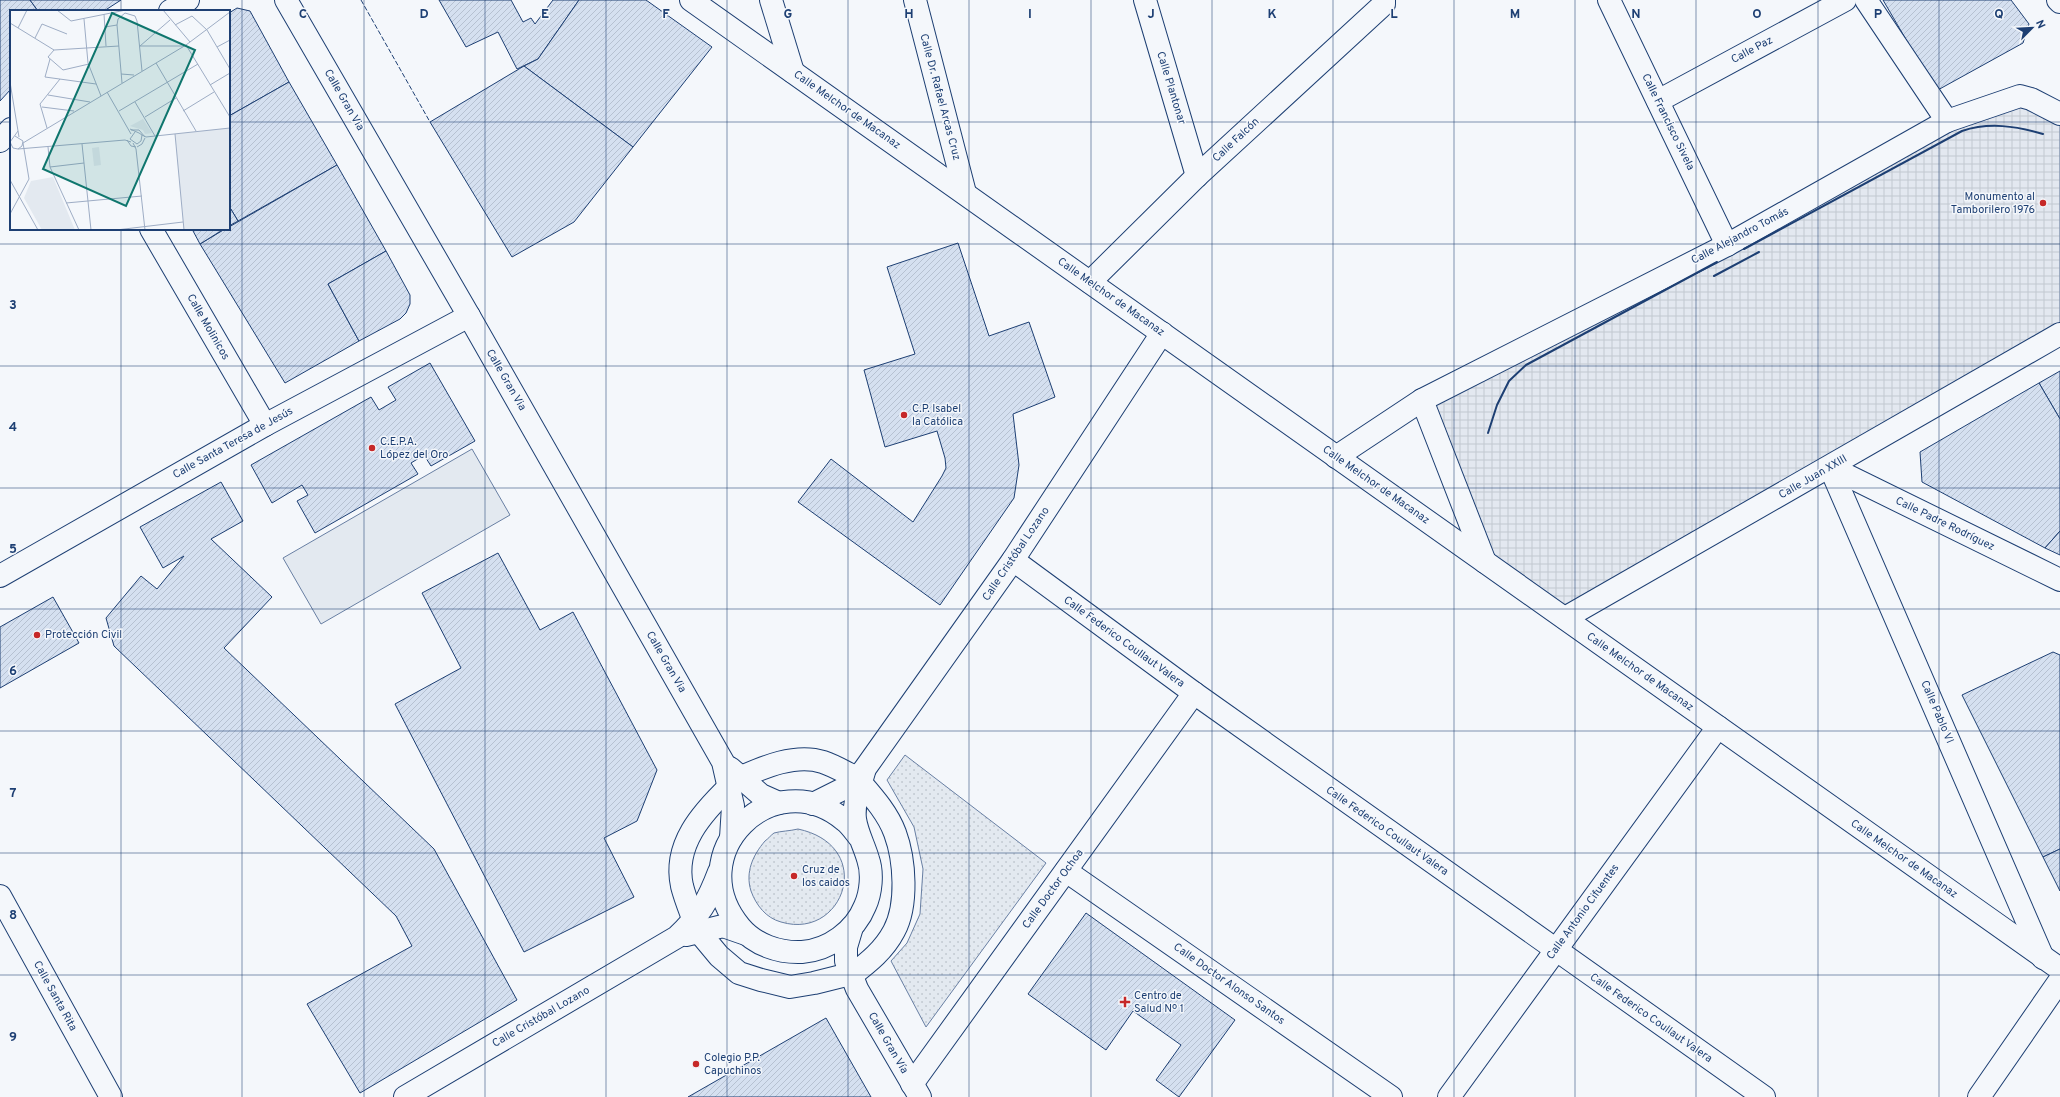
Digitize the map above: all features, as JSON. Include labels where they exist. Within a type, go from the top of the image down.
[{"type":"street","points":[[172,10],[188,0]]},
{"type":"street","name":"Calle Gran Via","points":[[286,0],[470,316],[734,782],[731,838]]},
{"type":"street","name":"Calle Melchor de Macanaz","points":[[691,0],[2052,963]]},
{"type":"street","points":[[771,0],[793,72]]},
{"type":"street","name":"Calle Dr. Rafael Arcas Cruz","points":[[915,0],[965,194]]},
{"type":"street","name":"Calle Plantonar","points":[[1145,0],[1197,176]]},
{"type":"street","name":"Calle Francisco Sivela","points":[[1609,0],[1727,245]]},
{"type":"street","name":"Calle Paz","points":[[1658,101],[1845,0]]},
{"type":"street","points":[[1866,0],[1947,121]]},
{"type":"street","name":"Calle Falcón","points":[[1090,282],[1197,176],[1383,1]]},
{"type":"street","name":"Calle Alejandro Tomás","points":[[1336,457],[1422,400],[1727,245],[1947,121],[2020,96],[2031,99],[2060,114]]},
{"type":"street","points":[[0,141],[10,131]]},
{"type":"street","name":"Calle Molinicos","points":[[152,230],[265,425]]},
{"type":"street","name":"Calle Santa Teresa de Jesús","points":[[0,576],[265,425],[470,316]]},
{"type":"street","name":"Calle Cristóbal Lozano","points":[[861,777],[1013,560],[1162,333]]},
{"type":"street","name":"Calle Juan XXIII","points":[[1565,618],[2060,334]]},
{"type":"street","points":[[1422,400],[1485,562]]},
{"type":"street","name":"Calle Padre Rodríguez","points":[[1830,467],[2060,580]]},
{"type":"street","name":"Calle Pablo VI","points":[[1830,467],[2052,963]]},
{"type":"street","name":"Calle Federico Coullaut Valera","points":[[1013,560],[1194,693],[1764,1097]]},
{"type":"street","name":"Calle Doctor Ochoa","points":[[916,1090],[1066,871],[1194,693]]},
{"type":"street","name":"Calle Antonio Cifuentes","points":[[1450,1097],[1718,727]]},
{"type":"street","points":[[793,760],[822,762],[861,777],[877,801],[895,833],[904,872],[902,904],[894,930],[878,955],[850,980],[790,987],[739,973],[719,956],[696,927],[682,885],[681,860],[687,837],[704,812],[734,782],[769,764],[793,760]]},
{"type":"street","points":[[812,804],[849,786],[861,777]]},
{"type":"street","points":[[850,980],[846,961],[846,947],[852,927],[865,906],[870,884],[869,860],[860,838],[855,818],[857,796],[861,777]]},
{"type":"street","points":[[734,782],[778,803]]},
{"type":"street","points":[[696,927],[720,870],[726,847],[738,827],[757,812],[778,803],[802,802],[825,807],[845,820],[860,838]]},
{"type":"street","points":[[720,870],[722,894],[730,915],[746,934],[766,947],[789,952],[813,951],[834,942],[852,927]]},
{"type":"street","name":"Calle Doctor Alonso Santos","points":[[1066,871],[1391,1097]]},
{"type":"street","name":"Calle Santa Rita","points":[[0,896],[111,1097]]},
{"type":"street","name":"Calle Cristóbal Lozano","points":[[405,1097],[696,927],[723,926],[746,934]]},
{"type":"street","points":[[803,952],[824,962],[850,980]]},
{"type":"street","name":"Calle Gran Vía","points":[[850,980],[916,1090]]},
{"type":"street","points":[[1979,1097],[2060,980]]},
{"type":"shaded area","points":[[2020,96],[2060,114],[2060,334],[1565,618],[1485,562],[1422,400]]},
{"type":"shaded area","points":[[472,449],[510,515],[321,624],[283,558]]},
{"type":"shaded area","points":[[905,755],[1046,863],[926,1027],[891,961],[907,943],[920,914],[923,869],[914,827],[887,780]]},
{"type":"shaded area","points":[[798,829],[823,839],[838,853],[844,871],[843,889],[835,905],[821,918],[803,924],[781,922],[766,914],[753,896],[749,884],[751,864],[765,841],[774,833]]},
{"type":"building","points":[[0,0],[30,0],[37,10],[10,10],[10,90],[0,101]]},
{"type":"building","points":[[30,0],[121,0],[106,10],[37,10]]},
{"type":"building","points":[[439,0],[511,0],[523,22],[531,18],[535,24],[553,0],[579,0],[538,59],[517,69],[498,32],[466,47]]},
{"type":"building","points":[[579,0],[646,0],[712,47],[633,147],[524,66],[538,59]]},
{"type":"building","points":[[1883,0],[2011,0],[2029,24],[2023,43],[1936,91]]},
{"type":"building","points":[[237,8],[250,11],[289,82],[230,115],[230,12]]},
{"type":"building","points":[[524,66],[633,147],[574,222],[512,257],[430,122]]},
{"type":"building","points":[[289,82],[337,165],[238,221],[230,208],[230,115]]},
{"type":"building","points":[[337,165],[386,251],[328,284],[359,341],[285,383],[200,244],[223,230],[230,230],[230,226]]},
{"type":"building","points":[[230,208],[238,221],[230,225]]},
{"type":"building","points":[[193,230],[222,230],[200,244]]},
{"type":"building","points":[[958,243],[989,336],[1029,322],[1055,397],[1013,414],[1019,465],[1014,498],[940,605],[798,502],[831,459],[913,522],[942,476],[946,468],[945,458],[937,431],[885,447],[864,370],[915,354],[887,267]]},
{"type":"building","points":[[386,251],[410,295],[410,304],[406,313],[400,319],[359,341],[328,284]]},
{"type":"building","name":"C.E.P.A. López del Oro","points":[[430,363],[475,441],[431,466],[424,455],[411,463],[418,474],[315,533],[297,501],[308,495],[302,485],[272,503],[251,465],[371,397],[379,410],[396,400],[388,387]]},
{"type":"building","points":[[2060,371],[2060,419],[2039,383]]},
{"type":"building","points":[[2039,383],[2060,419],[2060,531],[2045,548],[1922,482],[1920,452]]},
{"type":"building","points":[[221,482],[243,521],[211,539],[272,597],[224,648],[434,849],[517,1000],[360,1093],[307,1004],[412,946],[396,916],[114,646],[106,618],[141,576],[157,589],[184,556],[163,568],[140,527]]},
{"type":"building","points":[[2060,531],[2060,555],[2045,548]]},
{"type":"building","points":[[498,553],[540,630],[573,612],[657,770],[637,821],[604,838],[634,897],[524,952],[395,704],[461,668],[422,593]]},
{"type":"building","name":"Protección Civil","points":[[53,597],[79,643],[0,688],[0,627]]},
{"type":"building","points":[[2053,652],[2060,655],[2060,849],[2043,857],[1962,695]]},
{"type":"building","points":[[2060,849],[2060,891],[2043,857]]},
{"type":"building","name":"Centro de Salud Nº 1","points":[[1086,913],[1235,1020],[1179,1097],[1156,1080],[1181,1045],[1133,1011],[1106,1050],[1028,994]]},
{"type":"building","points":[[826,1018],[871,1097],[688,1097]]},
{"type":"fence","points":[[361,0],[430,122]]},
{"type":"wall","points":[[1744,249],[1962,131],[1972,128],[2002,126],[2043,134]]},
{"type":"wall","points":[[1714,276],[1759,252]]},
{"type":"wall","points":[[1488,433],[1497,405],[1509,381],[1526,365],[1717,262]]},
{"type":"place","name":"Monumento al Tamborilero 1976","points":[[2043,203]]},
{"type":"place","name":"C.P. Isabel la Católica","points":[[904,415]]},
{"type":"place","name":"C.E.P.A. López del Oro","points":[[372,448]]},
{"type":"place","name":"Protección Civil","points":[[37,635]]},
{"type":"place","name":"Cruz de los caidos","points":[[794,876]]},
{"type":"place","name":"Centro de Salud Nº 1","points":[[1125,1002]]},
{"type":"place","name":"Colegio P.P. Capuchinos","points":[[696,1064]]}]
